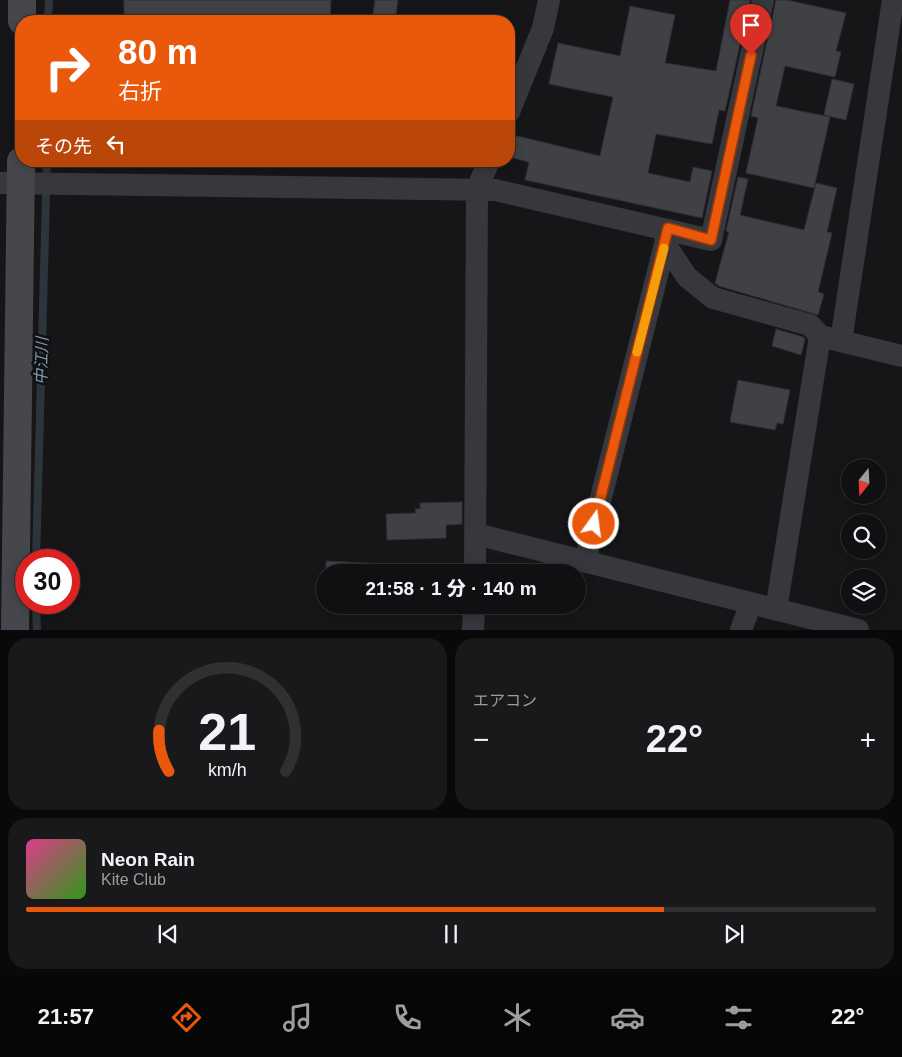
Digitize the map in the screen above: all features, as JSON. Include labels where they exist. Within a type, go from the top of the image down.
[{"type":"street","points":[[22,0],[22,15]]},
{"type":"street","points":[[515,97],[543,28],[549,0]]},
{"type":"street","points":[[15,630],[18,178],[64,184],[495,190],[666,236],[711,240],[763,0]]},
{"type":"street","points":[[776,610],[830,338],[893,0]]},
{"type":"street","points":[[475,564],[477,189],[486,167]]},
{"type":"street","points":[[666,236],[687,277],[713,298],[810,325],[830,338],[902,356]]},
{"type":"street","points":[[585,561],[666,236]]},
{"type":"street","points":[[476,534],[858,630]]},
{"type":"street","points":[[740,630],[751,603]]},
{"type":"street","points":[[473,630],[474,614]]},
{"type":"building","points":[[124,0],[331,0],[330,15],[124,15]]},
{"type":"building","points":[[375,0],[398,0],[396,15],[373,15]]},
{"type":"building","points":[[730,0],[750,0],[725,111],[719,110],[712,144],[656,134],[648,173],[690,182],[693,167],[712,171],[702,218],[525,180],[529,162],[515,158],[515,135],[600,156],[613,97],[549,84],[558,43],[620,56],[630,6],[675,15],[665,63],[716,71]]},
{"type":"building","points":[[776,0],[787,0],[846,13],[836,51],[841,52],[835,77],[785,66],[776,106],[830,117],[814,188],[746,173],[758,118],[751,116]]},
{"type":"building","points":[[832,79],[854,84],[846,120],[824,115]]},
{"type":"building","points":[[738,177],[748,179],[740,215],[804,230],[816,183],[837,188],[827,232],[832,233],[818,292],[824,294],[818,315],[719,286],[715,283],[729,232],[726,231]]},
{"type":"building","points":[[776,329],[805,339],[801,355],[772,346]]},
{"type":"building","points":[[738,380],[790,390],[783,424],[777,423],[775,430],[730,422]]},
{"type":"building","points":[[462,502],[462,524],[446,525],[446,538],[387,540],[386,514],[416,513],[415,509],[420,509],[420,503]]},
{"type":"building","points":[[326,561],[384,564],[326,564]]},
{"type":"waterway","name":"中江川","points":[[48,15],[49,0]]},
{"type":"waterway","name":"中江川","points":[[36,549],[47,167]]},
{"type":"waterway","name":"中江川","points":[[36,614],[37,630]]},
{"type":"slow traffic","points":[[637,352],[664,248]]},
{"type":"route","points":[[594,524],[668,228],[711,240],[751,55]]}]
